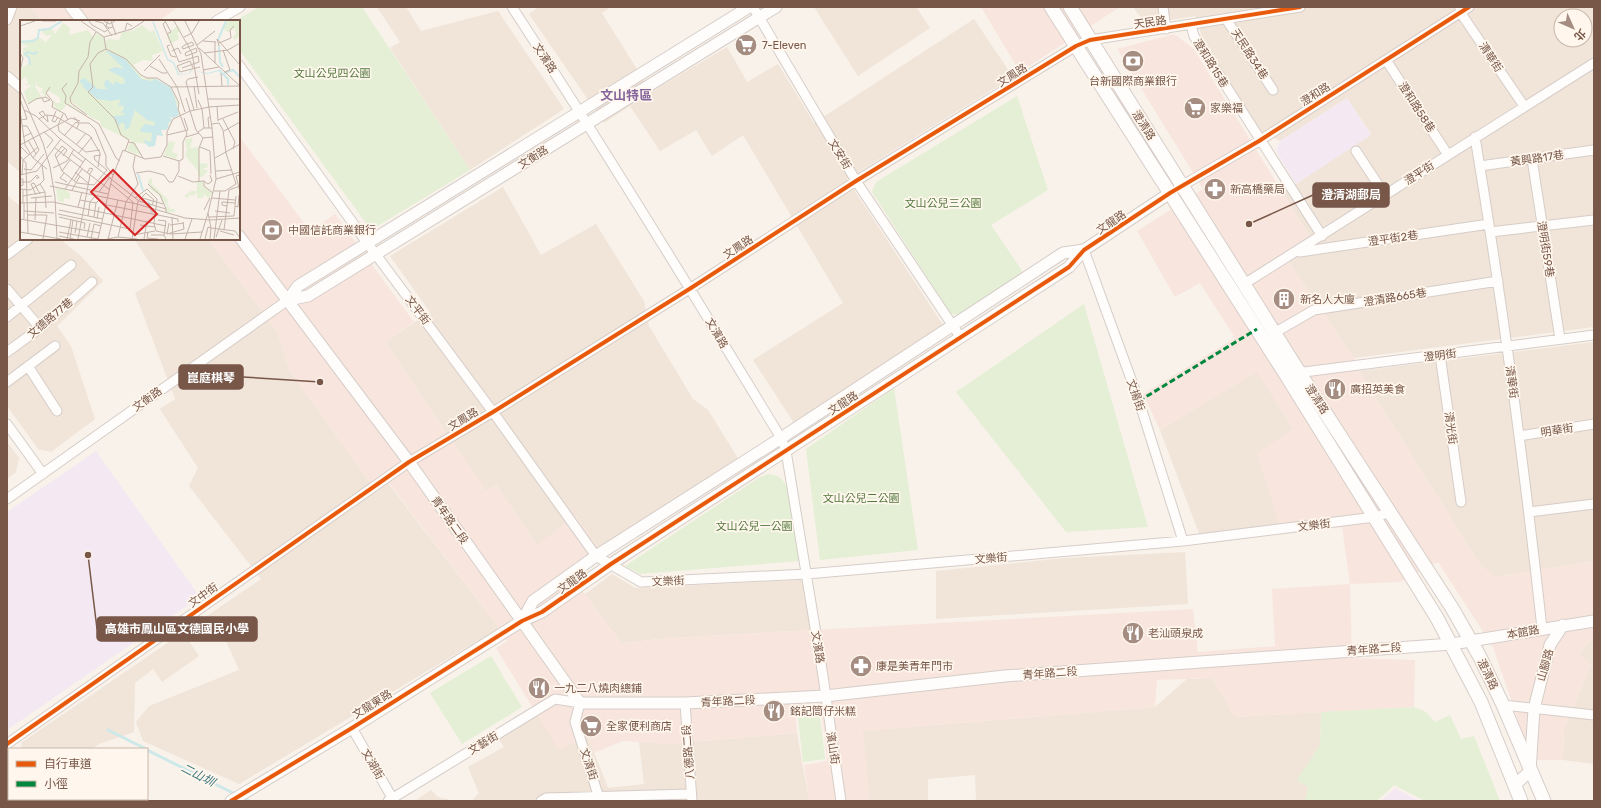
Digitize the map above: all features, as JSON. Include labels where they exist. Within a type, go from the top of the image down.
[{"type":"main road","name":"澄清路","points":[[1051,7],[1286,375],[1452,644],[1481,702],[1521,801]]},
{"type":"main road","name":"澄清路","points":[[1070,7],[1274,333],[1391,512],[1472,641],[1503,705],[1544,801]]},
{"type":"street","points":[[7,20],[12,7]]},
{"type":"street","points":[[71,7],[81,20]]},
{"type":"street","points":[[218,20],[240,7]]},
{"type":"street","name":"文濱路","points":[[512,7],[581,112],[691,288],[780,438],[786,451],[807,574],[825,696]]},
{"type":"street","name":"文衡路","points":[[7,499],[288,300],[298,286],[749,7]]},
{"type":"street","name":"文安街","points":[[753,7],[856,181],[961,338]]},
{"type":"street","name":"文衡路","points":[[288,300],[308,296],[776,7]]},
{"type":"street","points":[[1163,7],[1166,29]]},
{"type":"street","name":"天民路","points":[[1076,46],[1090,40],[1226,19],[1242,12],[1300,7]]},
{"type":"street","name":"澄和路","points":[[1170,193],[1259,140],[1386,60],[1460,10],[1469,7]]},
{"type":"street","name":"清華街","points":[[1460,10],[1524,106]]},
{"type":"street","name":"天民路34巷","points":[[1226,19],[1273,90]]},
{"type":"street","name":"澄和路15巷","points":[[1191,24],[1194,36],[1259,140],[1322,236]]},
{"type":"street","name":"文鳳路","points":[[409,462],[493,412],[691,288],[856,181],[1076,46]]},
{"type":"street","name":"澄和路58巷","points":[[1386,60],[1448,155]]},
{"type":"street","name":"澄平街","points":[[1244,284],[1594,63]]},
{"type":"street","name":"文平街","points":[[240,66],[368,244],[493,412],[596,556]]},
{"type":"street","points":[[7,76],[20,87]]},
{"type":"street","name":"清華街","points":[[1475,137],[1507,346],[1529,512],[1542,628]]},
{"type":"street","name":"黃興路17巷","points":[[1480,166],[1594,150]]},
{"type":"street","points":[[1356,151],[1385,195]]},
{"type":"street","name":"澄明街59巷","points":[[1532,159],[1560,339]]},
{"type":"street","name":"文龍路","points":[[522,621],[542,612],[611,564],[1069,268],[1084,250],[1170,193]]},
{"type":"street","name":"澄平街2巷","points":[[1296,252],[1490,228],[1542,226],[1594,220]]},
{"type":"street","name":"青年路二段","points":[[240,237],[409,462],[580,703],[685,703],[825,696],[1005,676],[1452,644]]},
{"type":"street","points":[[7,255],[27,240]]},
{"type":"street","name":"文龍路","points":[[522,621],[533,601],[596,556],[953,326],[1063,253],[1084,250]]},
{"type":"street","name":"文揚街","points":[[1084,250],[1139,401],[1183,541]]},
{"type":"street","points":[[7,317],[71,265]]},
{"type":"street","name":"澄清路665巷","points":[[1274,333],[1314,310],[1498,281]]},
{"type":"street","name":"文德路77巷","points":[[7,352],[40,328],[92,282]]},
{"type":"street","points":[[7,289],[40,328]]},
{"type":"street","name":"澄明街","points":[[1286,375],[1594,335]]},
{"type":"street","points":[[7,382],[55,346]]},
{"type":"street","name":"清光街","points":[[1440,355],[1461,502]]},
{"type":"street","points":[[28,366],[57,411]]},
{"type":"street","points":[[7,424],[43,474]]},
{"type":"street","name":"明華街","points":[[1519,436],[1594,424]]},
{"type":"street","name":"文中街","points":[[7,745],[409,462]]},
{"type":"street","points":[[1529,512],[1594,504]]},
{"type":"street","name":"文樂街","points":[[596,556],[641,582],[807,574],[1183,541],[1375,517],[1391,512]]},
{"type":"street","name":"文龍東路","points":[[238,797],[352,728],[522,621]]},
{"type":"street","name":"本館路","points":[[1452,644],[1542,628],[1594,621]]},
{"type":"street","name":"山腳路","points":[[1530,771],[1534,709],[1550,645],[1563,625]]},
{"type":"street","name":"濱山街","points":[[825,696],[841,801]]},
{"type":"street","name":"文藝街","points":[[391,800],[555,699],[580,703]]},
{"type":"street","name":"文清街","points":[[580,703],[575,722],[600,799]]},
{"type":"street","name":"八德路二段","points":[[685,703],[692,797]]},
{"type":"street","points":[[1503,705],[1594,716]]},
{"type":"street","name":"文湖街","points":[[352,728],[391,800]]},
{"type":"street","points":[[1515,785],[1530,771]]},
{"type":"street","points":[[541,801],[546,798],[600,799],[692,797]]},
{"type":"shaded area","points":[[7,7],[31,7],[41,20],[20,20],[20,172],[7,161]]},
{"type":"shaded area","points":[[31,7],[178,7],[160,20],[41,20]]},
{"type":"shaded area","points":[[377,7],[406,7],[421,31],[498,11],[564,109],[470,170],[390,48],[400,42]]},
{"type":"shaded area","points":[[539,7],[611,7],[602,13],[651,92],[727,47],[747,82],[778,64],[814,123],[974,19],[1013,77],[847,179],[943,325],[794,423],[753,360],[843,303],[743,135],[712,156],[696,130],[660,151],[630,106],[604,123],[529,14]]},
{"type":"shaded area","points":[[814,7],[916,7],[930,28],[858,76]]},
{"type":"shaded area","points":[[981,7],[1120,7],[1020,72]]},
{"type":"shaded area","points":[[1133,7],[1594,7],[1594,327],[1354,358],[1283,254],[1309,235],[1283,193],[1371,134],[1347,98],[1280,141],[1260,131],[1205,46],[1195,16],[1146,24]]},
{"type":"shaded area","points":[[1174,34],[1193,48],[1309,235],[1283,254],[1354,358],[1359,371],[1479,563],[1494,577],[1594,561],[1594,640],[1590,641],[1579,654],[1591,665],[1564,729],[1563,760],[1537,760],[1524,738],[1493,647],[1438,562],[1400,582],[1350,584],[1342,527],[1282,534],[1257,453],[1293,429],[1257,372],[1160,430],[1143,394],[1235,338],[1200,283],[1175,297],[1137,231],[1203,189],[1117,49]]},
{"type":"shaded area","points":[[1347,98],[1371,135],[1296,184],[1276,151],[1280,141]]},
{"type":"shaded area","points":[[240,137],[310,231],[335,214],[414,322],[385,342],[486,491],[496,485],[537,545],[576,515],[598,548],[567,570],[621,643],[669,638],[1193,609],[1198,652],[1275,646],[1272,589],[1350,584],[1352,658],[1415,660],[1414,707],[1235,717],[1212,678],[1157,680],[1155,707],[863,731],[870,801],[809,801],[804,765],[827,761],[821,708],[816,703],[795,706],[797,733],[669,744],[623,741],[594,753],[588,737],[559,750],[496,648],[507,641],[499,628],[389,483],[377,492],[289,370],[277,331],[209,240],[240,240]]},
{"type":"shaded area","points":[[503,187],[541,255],[596,224],[644,301],[649,326],[693,399],[708,410],[739,460],[598,548],[537,545],[496,485],[486,491],[385,342],[430,312],[390,256]]},
{"type":"shaded area","points":[[7,195],[20,206],[20,240],[61,240],[82,257],[103,281],[57,326],[71,346],[95,419],[51,452],[38,449],[7,406]]},
{"type":"shaded area","points":[[135,240],[209,240],[277,331],[289,370],[377,492],[388,483],[499,628],[239,784],[143,741],[136,722],[149,706],[239,670],[219,625],[189,641],[199,656],[162,682],[153,669],[135,683],[134,732],[99,744],[93,748],[22,748],[21,743],[261,579],[189,486],[198,468],[160,409],[175,399],[135,293],[160,278]]},
{"type":"shaded area","points":[[1594,342],[1594,561],[1494,577],[1479,563],[1359,371]]},
{"type":"shaded area","points":[[1257,371],[1294,430],[1284,533],[1203,544],[1160,430]]},
{"type":"shaded area","points":[[7,442],[19,458],[16,472],[7,479]]},
{"type":"shaded area","points":[[96,451],[200,597],[7,730],[7,512]]},
{"type":"shaded area","points":[[1185,552],[1188,604],[936,619],[936,571],[1066,558]]},
{"type":"shaded area","points":[[612,574],[635,588],[802,580],[811,630],[669,638],[621,643],[585,594]]},
{"type":"shaded area","points":[[1594,640],[1594,764],[1563,760],[1564,729],[1591,665],[1579,654],[1590,641]]},
{"type":"shaded area","points":[[1212,678],[1235,717],[1321,712],[1320,745],[1297,780],[1308,787],[1305,801],[976,801],[975,775],[928,779],[928,801],[849,801],[868,783],[862,731],[1155,707],[1187,679]]},
{"type":"shaded area","points":[[537,714],[588,737],[608,788],[644,784],[639,742],[669,744],[797,733],[809,801],[472,801],[479,793],[468,767],[504,747],[498,738]]},
{"type":"shaded area","points":[[8,762],[8,800],[35,801],[7,801]]},
{"type":"shaded area","points":[[1395,788],[1419,801],[1381,801]]},
{"type":"shaded area","points":[[431,790],[438,797],[455,801],[415,801]]},
{"type":"green space","name":"文山公兒四公園","points":[[259,7],[362,7],[470,170],[371,230],[240,50],[240,20],[237,20]]},
{"type":"green space","name":"文山公兒三公園","points":[[1017,96],[1048,190],[991,225],[1025,275],[963,316],[951,314],[872,192],[876,182]]},
{"type":"green space","points":[[1084,304],[1148,527],[1066,532],[956,392]]},
{"type":"green space","name":"文山公兒二公園","points":[[894,388],[918,550],[820,560],[806,449]]},
{"type":"green space","name":"文山公兒一公園","points":[[768,474],[775,475],[780,478],[787,487],[800,561],[640,574],[625,566],[760,477]]},
{"type":"green space","points":[[491,656],[522,707],[462,744],[430,693]]},
{"type":"green space","points":[[819,707],[825,759],[803,762],[797,710]]},
{"type":"green space","points":[[1414,707],[1426,712],[1435,722],[1450,715],[1461,739],[1474,736],[1500,801],[1425,801],[1394,785],[1377,801],[1305,801],[1308,787],[1297,780],[1320,745],[1321,712]]},
{"type":"waterway","name":"二山圳","points":[[108,730],[144,748]]},
{"type":"waterway","name":"二山圳","points":[[148,750],[237,795]]},
{"type":"waterway","name":"二山圳","points":[[242,797],[249,801]]},
{"type":"marked path","points":[[1139,401],[1257,329]]},
{"type":"cycle path","points":[[7,744],[409,462],[493,412],[691,288],[856,181],[1076,46],[1090,40],[1300,7]]},
{"type":"cycle path","points":[[231,801],[352,728],[522,621],[542,612],[611,564],[1069,267],[1084,250],[1170,193],[1259,141],[1469,7]]},
{"type":"place","name":"7-Eleven","points":[[746,45]]},
{"type":"place","name":"台新國際商業銀行","points":[[1133,61]]},
{"type":"place","name":"家樂福","points":[[1195,108]]},
{"type":"place","name":"新高橋藥局","points":[[1215,189]]},
{"type":"place","name":"澄清湖郵局","points":[[1249,224]]},
{"type":"place","name":"中國信託商業銀行","points":[[272,230]]},
{"type":"place","name":"新名人大廈","points":[[1284,299]]},
{"type":"place","name":"崑庭棋琴","points":[[320,382]]},
{"type":"place","name":"廣招英美食","points":[[1335,389]]},
{"type":"place","name":"高雄市鳳山區文德國民小學","points":[[88,555]]},
{"type":"place","name":"老汕頭泉成","points":[[1133,633]]},
{"type":"place","name":"康是美青年門市","points":[[861,666]]},
{"type":"place","name":"一九二八燒肉總鋪","points":[[539,688]]},
{"type":"place","name":"銘記筒仔米糕","points":[[774,711]]},
{"type":"place","name":"全家便利商店","points":[[591,726]]},
{"type":"district","name":"文山特區","points":[[626,95]]}]
